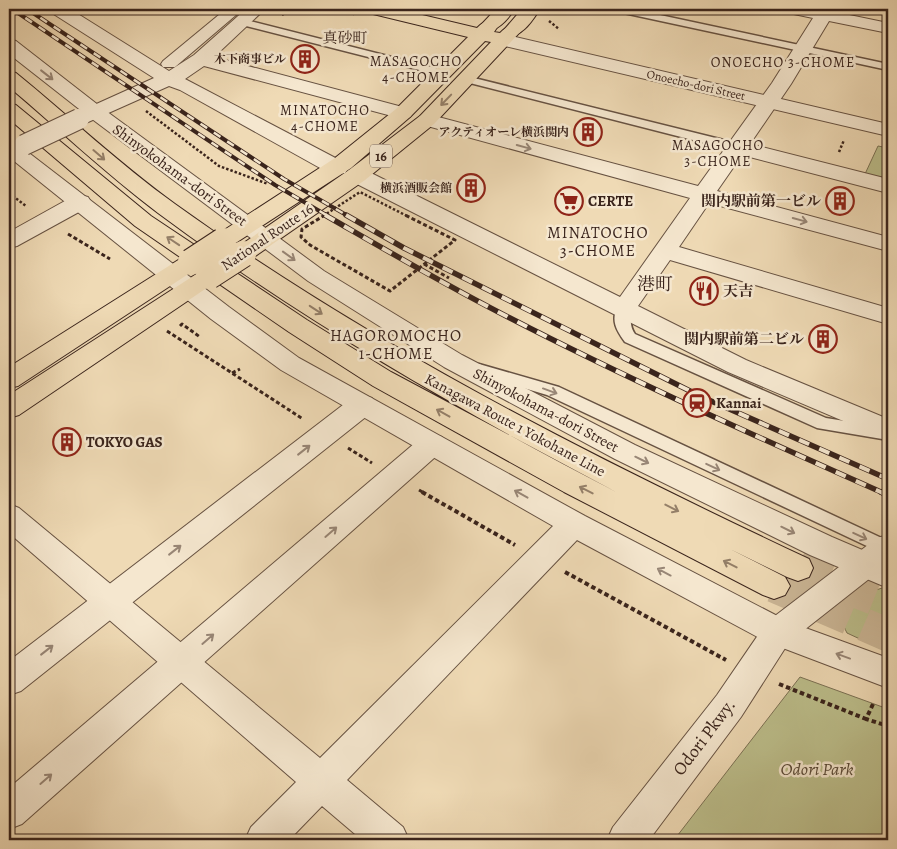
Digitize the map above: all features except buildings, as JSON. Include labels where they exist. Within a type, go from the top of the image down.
[{"type":"main road","points":[[375,9],[496,33],[531,9]]},
{"type":"main road","points":[[417,9],[496,33]]},
{"type":"main road","points":[[496,33],[506,9]]},
{"type":"main road","name":"National Route 16","points":[[347,171],[443,73],[496,33]]},
{"type":"main road","name":"National Route 16","points":[[9,408],[190,276],[223,241],[257,232],[427,120],[466,79],[496,33]]},
{"type":"main road","name":"Kanagawa Route 1 Yokohane Line","points":[[9,77],[105,160],[167,209],[317,312],[400,363],[591,467],[683,514],[798,568]]},
{"type":"main road","name":"Kanagawa Route 1 Yokohane Line","points":[[9,108],[143,221],[298,326],[382,379],[574,484],[774,586]]},
{"type":"main road","name":"National Route 16","points":[[9,379],[190,276],[243,254],[257,232]]},
{"type":"street","points":[[58,9],[169,72],[187,86],[347,171],[737,366],[888,430]]},
{"type":"street","points":[[795,9],[826,12],[888,28]]},
{"type":"street","points":[[623,310],[771,96],[826,12]]},
{"type":"street","points":[[169,72],[182,73],[201,59],[245,13]]},
{"type":"street","points":[[245,13],[169,72],[87,116],[14,148],[80,202],[190,276],[290,364],[574,524],[778,632],[888,673]]},
{"type":"street","name":"Onoecho-dori Street","points":[[496,33],[771,96],[888,118]]},
{"type":"street","name":"Shinyokohama-dori Street","points":[[9,45],[87,116],[257,232],[316,276],[453,361],[625,452],[821,546],[883,557]]},
{"type":"street","points":[[201,59],[403,113]]},
{"type":"street","name":"Onoecho-dori Street","points":[[771,96],[888,130]]},
{"type":"street","points":[[427,120],[888,244]]},
{"type":"street","points":[[736,147],[888,186]]},
{"type":"street","points":[[9,241],[80,202]]},
{"type":"street","points":[[664,250],[888,316]]},
{"type":"street","points":[[9,680],[362,405]]},
{"type":"street","points":[[9,811],[432,444]]},
{"type":"street","points":[[9,516],[390,840]]},
{"type":"street","points":[[264,840],[574,524]]},
{"type":"street","name":"Odori Pkwy.","points":[[626,840],[728,706],[778,632],[883,557]]},
{"type":"lane","points":[[619,9],[888,67]]},
{"type":"lane","points":[[245,13],[443,73]]},
{"type":"lane","points":[[466,79],[736,147]]},
{"type":"lane","points":[[623,310],[622,326],[630,338],[823,424],[888,434]]},
{"type":"path","points":[[551,10],[569,13]]},
{"type":"path","points":[[142,108],[220,166],[271,185]]},
{"type":"path","points":[[839,153],[846,136]]},
{"type":"path","points":[[301,237],[310,245],[390,291],[455,240]]},
{"type":"path","points":[[424,264],[449,278]]},
{"type":"path","points":[[169,333],[182,324],[200,338]]},
{"type":"path","points":[[164,329],[395,477],[539,559],[751,673],[888,726]]},
{"type":"path","points":[[232,373],[240,369]]},
{"type":"path","points":[[866,719],[873,704]]},
{"type":"green space","points":[[878,146],[888,148],[888,180],[865,174]]},
{"type":"green space","points":[[882,588],[888,589],[888,652],[847,633],[842,621],[845,608],[860,598]]},
{"type":"green space","name":"Odori Park","points":[[800,677],[888,709],[888,840],[674,840]]},
{"type":"tunnel","points":[[798,568],[888,604]]},
{"type":"tunnel","points":[[774,586],[888,635]]},
{"type":"railway","points":[[12,9],[275,185],[328,216]]},
{"type":"railway","points":[[27,9],[284,179],[348,216]]},
{"type":"railway","points":[[325,215],[463,293],[602,364],[883,493]]},
{"type":"railway","points":[[346,215],[404,248],[702,397],[888,479]]},
{"type":"railway","points":[[881,492],[888,495]]},
{"type":"place","name":"木下商事ビル","points":[[305,59]]},
{"type":"place","name":"アクティオーレ横浜関内","points":[[588,132]]},
{"type":"place","name":"横浜酒販会館","points":[[471,188]]},
{"type":"place","name":"CERTE","points":[[569,201]]},
{"type":"place","name":"関内駅前第一ビル","points":[[840,201]]},
{"type":"place","name":"天吉","points":[[704,291]]},
{"type":"place","name":"関内駅前第二ビル","points":[[823,339]]},
{"type":"place","name":"Kannai","points":[[697,403]]},
{"type":"place","name":"TOKYO GAS","points":[[67,442]]},
{"type":"district","name":"真砂町","points":[[345,38]]},
{"type":"district","name":"ONOECHO 3-CHOME","points":[[783,62]]},
{"type":"district","name":"MASAGOCHO 4-CHOME","points":[[416,69]]},
{"type":"district","name":"MINATOCHO 4-CHOME","points":[[325,118]]},
{"type":"district","name":"MASAGOCHO 3-CHOME","points":[[718,154]]},
{"type":"district","name":"MINATOCHO 3-CHOME","points":[[598,242]]},
{"type":"district","name":"港町","points":[[655,284]]},
{"type":"district","name":"HAGOROMOCHO 1-CHOME","points":[[396,345]]}]
